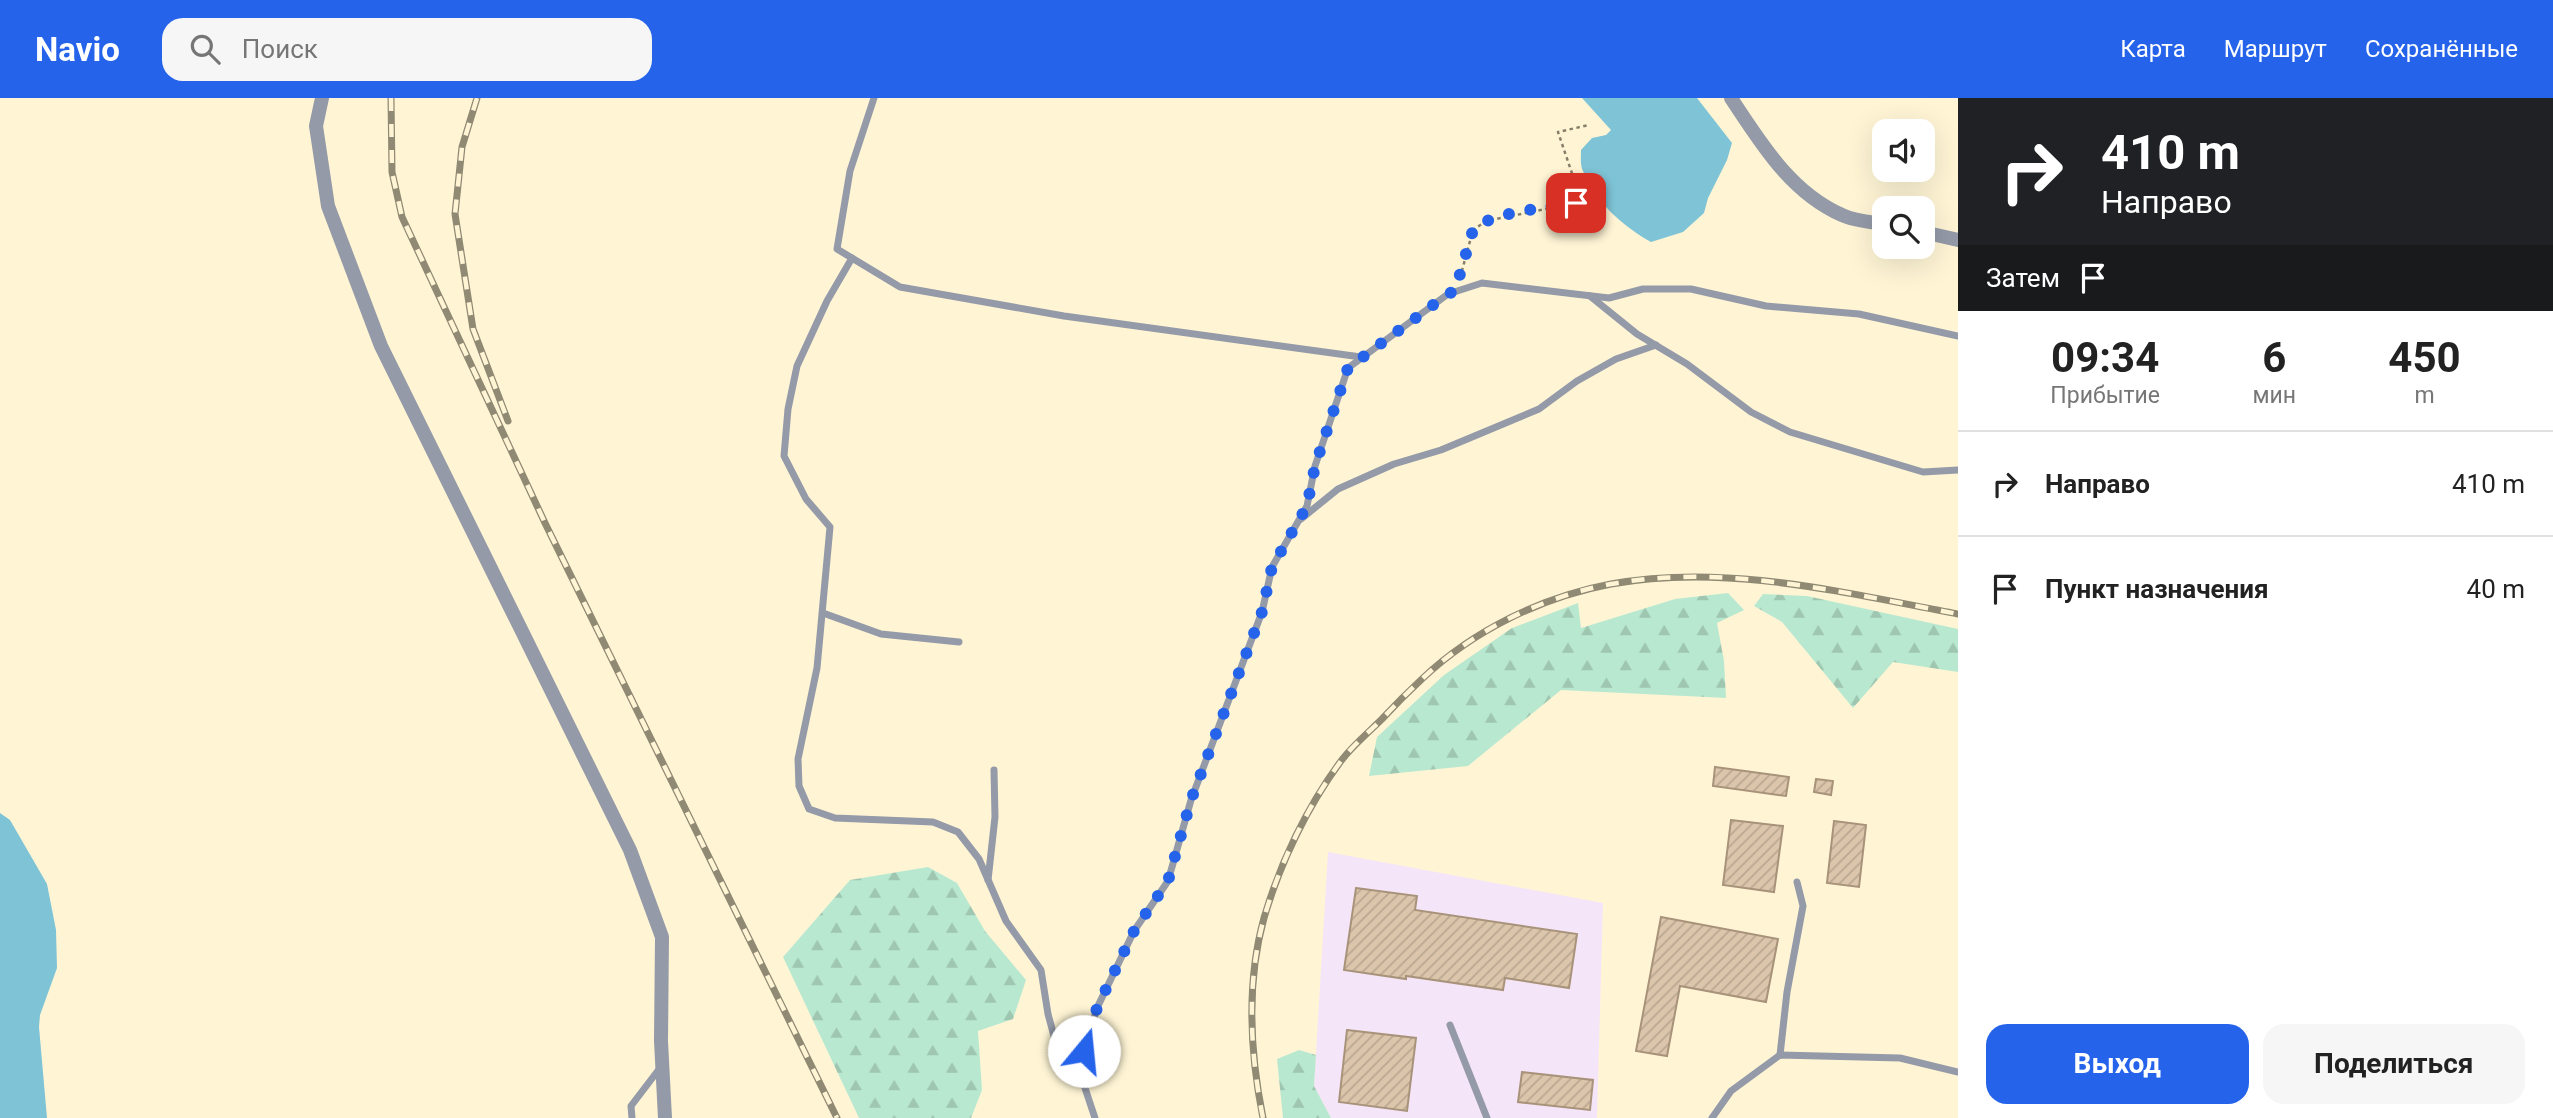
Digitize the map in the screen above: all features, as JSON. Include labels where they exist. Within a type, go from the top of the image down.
[{"type":"street","points":[[322,98],[316,127],[328,206],[381,346],[630,850],[662,937],[662,1065],[666,1118]]},
{"type":"street","points":[[1731,98],[1771,158],[1801,189],[1843,216],[1872,222]]},
{"type":"street","points":[[1935,235],[1958,240]]},
{"type":"lane","points":[[874,98],[850,171],[837,249],[900,287],[1064,316],[1361,357]]},
{"type":"lane","points":[[852,258],[827,301],[797,366],[788,409],[784,456],[806,499],[830,527],[817,668],[798,760],[799,786],[809,809],[835,818],[933,822],[957,832],[979,859],[1006,921],[1041,970],[1048,1014],[1058,1051],[1083,1071]]},
{"type":"lane","points":[[1095,1118],[1083,1082],[1083,1071],[1084,1051],[1097,1008],[1134,931],[1168,881],[1191,800],[1262,612],[1272,567],[1307,506],[1315,466],[1348,368],[1448,294],[1482,283],[1609,298],[1643,289],[1691,289],[1766,306],[1859,314],[1958,336]]},
{"type":"lane","points":[[1590,295],[1637,334],[1687,364],[1751,412],[1790,432],[1923,472],[1958,470]]},
{"type":"lane","points":[[1298,522],[1338,489],[1394,464],[1441,450],[1539,409],[1577,381],[1616,359],[1656,345]]},
{"type":"lane","points":[[823,613],[881,634],[959,642]]},
{"type":"lane","points":[[988,881],[995,817],[993,770]]},
{"type":"lane","points":[[1780,1055],[1787,992],[1803,906],[1797,882]]},
{"type":"lane","points":[[1450,1026],[1487,1118]]},
{"type":"lane","points":[[1712,1118],[1731,1091],[1780,1055],[1900,1058],[1958,1072]]},
{"type":"lane","points":[[632,1118],[631,1106],[662,1065]]},
{"type":"path","points":[[1455,291],[1476,226],[1486,221],[1576,203],[1580,197],[1558,132],[1590,125]]},
{"type":"shaded area","points":[[1328,852],[1603,903],[1597,1118],[1331,1118],[1314,1086]]},
{"type":"green space","points":[[1728,593],[1744,610],[1717,623],[1724,661],[1726,698],[1561,690],[1468,766],[1369,776],[1377,737],[1444,675],[1512,628],[1578,603],[1581,628],[1675,599]]},
{"type":"green space","points":[[1763,594],[1807,596],[1958,629],[1958,672],[1893,662],[1853,708],[1782,622],[1754,606]]},
{"type":"green space","points":[[928,867],[957,883],[985,931],[1026,980],[1013,1019],[978,1031],[982,1090],[971,1118],[859,1118],[783,957],[850,880]]},
{"type":"green space","points":[[1299,1050],[1316,1055],[1314,1086],[1331,1118],[1283,1118],[1277,1059]]},
{"type":"water","points":[[1582,98],[1697,98],[1732,143],[1704,213],[1683,232],[1651,242],[1630,229],[1602,203],[1582,169],[1581,150],[1592,138],[1606,135],[1611,130]]},
{"type":"water","points":[[0,813],[10,820],[47,884],[56,930],[57,968],[40,1015],[39,1027],[47,1118],[0,1118]]},
{"type":"building","points":[[1715,767],[1789,777],[1786,796],[1713,786]]},
{"type":"building","points":[[1816,779],[1833,781],[1831,795],[1814,792]]},
{"type":"building","points":[[1731,820],[1783,826],[1774,892],[1723,885]]},
{"type":"building","points":[[1834,821],[1866,825],[1859,887],[1827,883]]},
{"type":"building","points":[[1356,888],[1417,896],[1415,910],[1577,934],[1569,988],[1505,978],[1503,990],[1344,970]]},
{"type":"building","points":[[1661,917],[1778,939],[1766,1002],[1680,986],[1667,1056],[1636,1051]]},
{"type":"building","points":[[1347,1030],[1416,1038],[1407,1111],[1339,1102]]},
{"type":"building","points":[[1522,1072],[1593,1080],[1590,1110],[1518,1102]]},
{"type":"railway","points":[[391,98],[392,172],[402,217],[545,523],[837,1118]]},
{"type":"railway","points":[[477,98],[462,147],[455,214],[473,329],[508,421]]},
{"type":"railway","points":[[1263,1118],[1253,1043],[1254,968],[1264,918],[1286,856],[1317,797],[1345,755],[1423,678],[1464,645],[1510,618],[1560,597],[1611,584],[1654,578],[1698,577],[1785,583],[1958,614]]},
{"type":"route","points":[[1084,1051],[1097,1008],[1134,931],[1168,881],[1191,800],[1262,612],[1272,567],[1307,506],[1315,466],[1348,368],[1455,291],[1476,226],[1505,216],[1576,203]]}]
